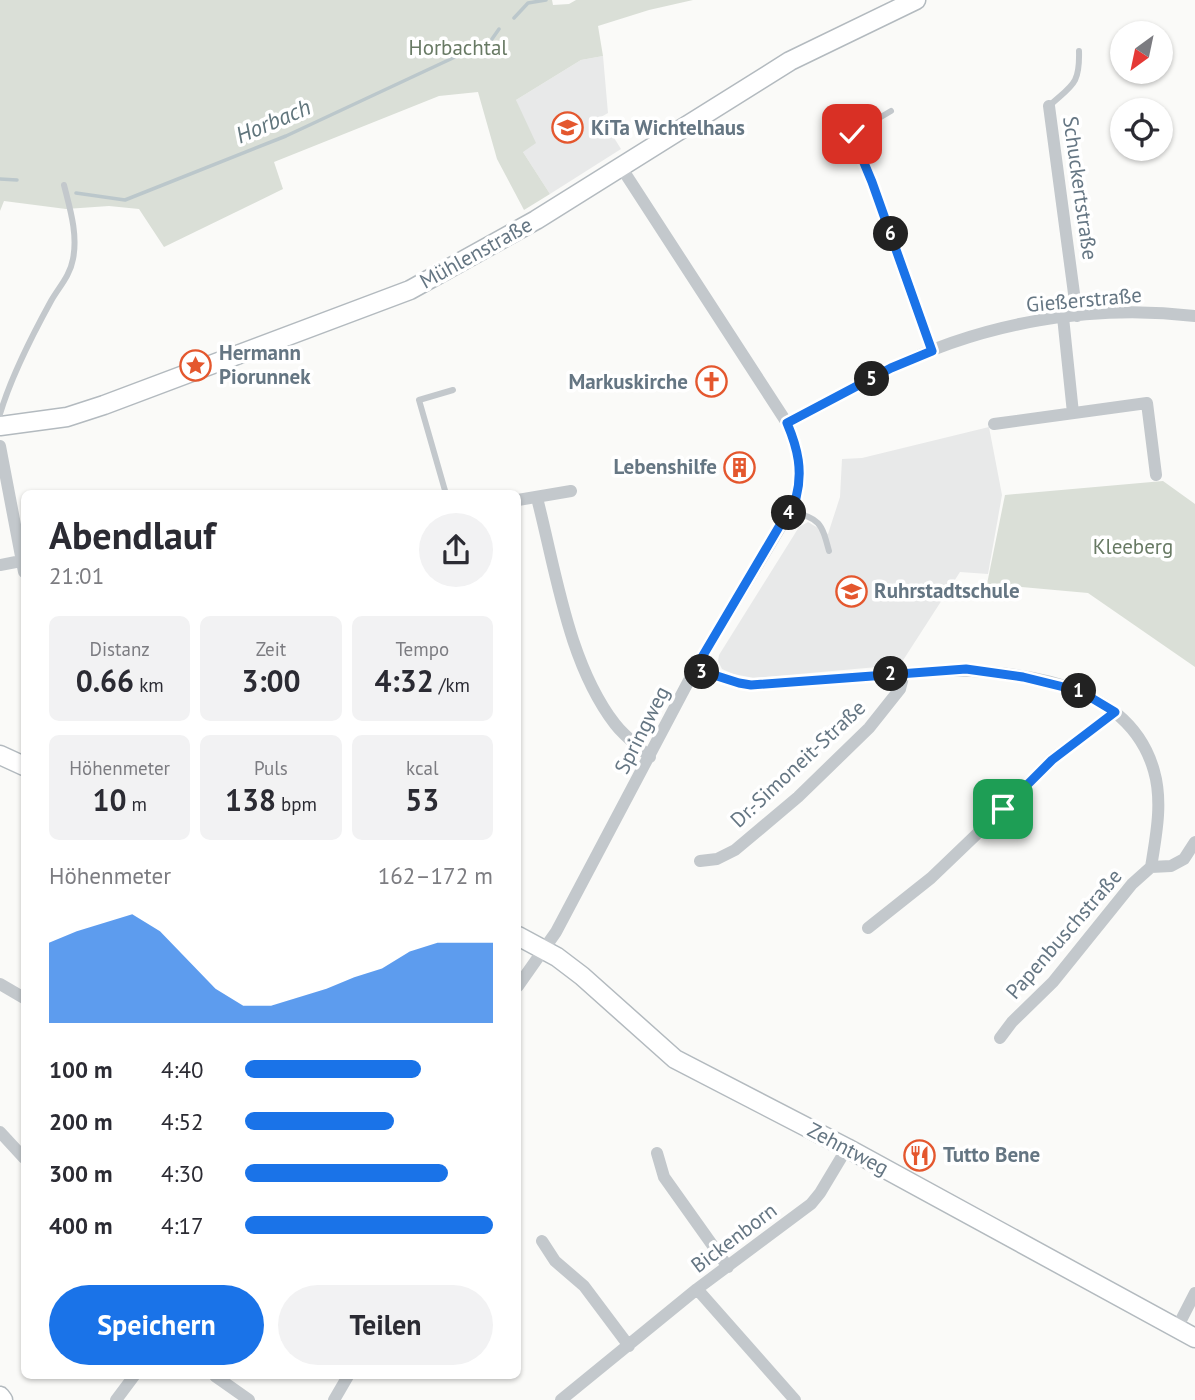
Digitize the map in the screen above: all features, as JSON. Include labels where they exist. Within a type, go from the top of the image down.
[{"type":"street","name":"Mühlenstraße","points":[[0,426],[67,417],[104,405],[410,290],[536,220],[790,61],[916,0]]},
{"type":"street","name":"Schuckertstraße","points":[[1049,106],[1077,316]]},
{"type":"street","points":[[852,134],[872,182],[932,351]]},
{"type":"street","name":"Springweg","points":[[521,982],[556,932],[695,669],[790,511],[796,498],[801,473],[796,444],[787,423],[621,167]]},
{"type":"street","name":"Gießerstraße","points":[[787,423],[891,368],[995,330],[1041,319],[1119,313],[1195,316]]},
{"type":"street","points":[[1063,317],[1073,414]]},
{"type":"street","points":[[994,424],[1147,404],[1156,475]]},
{"type":"street","points":[[0,446],[21,556]]},
{"type":"street","points":[[521,500],[571,491]]},
{"type":"street","points":[[537,498],[586,677],[615,725],[650,757]]},
{"type":"street","points":[[0,565],[21,567]]},
{"type":"street","name":"Dr.-Simoneit-Straße","points":[[695,669],[751,685],[966,669],[1023,677],[1080,691],[1115,712],[1135,733],[1148,754],[1155,773],[1158,799],[1151,867]]},
{"type":"street","name":"Dr.-Simoneit-Straße","points":[[700,861],[717,859],[735,850],[798,797],[869,728],[900,689],[904,673]]},
{"type":"street","points":[[868,928],[931,878],[1052,760],[1115,712]]},
{"type":"street","points":[[0,755],[21,765]]},
{"type":"street","name":"Papenbuschstraße","points":[[1000,1038],[1012,1022],[1053,982],[1132,884],[1151,867],[1171,866],[1184,859],[1195,842]]},
{"type":"street","name":"Zehntweg","points":[[521,938],[544,949],[582,976],[675,1059],[847,1148],[1195,1338]]},
{"type":"street","points":[[0,984],[21,996]]},
{"type":"street","points":[[0,1132],[21,1155]]},
{"type":"street","name":"Bickenborn","points":[[561,1400],[698,1289],[811,1204],[820,1194],[847,1148]]},
{"type":"street","points":[[657,1153],[664,1177],[728,1267]]},
{"type":"street","points":[[542,1241],[555,1261],[584,1286],[629,1346]]},
{"type":"street","points":[[698,1289],[795,1400]]},
{"type":"street","points":[[1177,1328],[1195,1293]]},
{"type":"street","points":[[116,1400],[132,1379]]},
{"type":"street","points":[[219,1379],[249,1400]]},
{"type":"street","points":[[334,1400],[346,1379]]},
{"type":"lane","points":[[1049,106],[1076,81],[1079,73],[1079,51]]},
{"type":"lane","points":[[852,134],[891,111]]},
{"type":"lane","points":[[0,414],[37,328],[69,274],[75,245],[74,225],[64,185]]},
{"type":"lane","points":[[445,490],[419,400],[453,390]]},
{"type":"lane","points":[[790,511],[815,519],[823,529],[829,551]]},
{"type":"shaded area","name":"KiTa Wichtelhaus","points":[[603,56],[608,113],[601,117],[621,149],[550,194],[523,152],[516,100],[581,60]]},
{"type":"shaded area","points":[[989,427],[1002,495],[988,574],[960,572],[900,665],[754,678],[722,669],[718,661],[719,655],[799,527],[808,522],[828,534],[840,497],[842,459],[862,458]]},
{"type":"green space","name":"Horbachtal","points":[[0,0],[552,0],[553,5],[569,4],[576,0],[693,0],[598,26],[603,56],[581,60],[516,100],[536,143],[523,152],[550,194],[524,210],[497,159],[478,92],[439,96],[274,162],[283,189],[164,247],[139,209],[109,206],[66,209],[4,201],[0,211]]},
{"type":"green space","name":"Kleeberg","points":[[1163,481],[1195,504],[1195,667],[1088,593],[987,584],[1005,495]]},
{"type":"waterway","name":"Horbach","points":[[514,18],[528,3],[546,0]]},
{"type":"waterway","name":"Horbach","points":[[492,39],[499,29]]},
{"type":"waterway","name":"Horbach","points":[[76,193],[125,200],[286,136],[455,57],[480,53]]},
{"type":"waterway","name":"Horbach","points":[[0,179],[17,180]]},
{"type":"place","name":"KiTa Wichtelhaus","points":[[568,128]]},
{"type":"place","name":"Hermann Piorunnek","points":[[196,365]]},
{"type":"place","name":"Markuskirche","points":[[711,382]]},
{"type":"place","name":"Lebenshilfe","points":[[740,467]]},
{"type":"place","name":"Ruhrstadtschule","points":[[851,591]]},
{"type":"place","name":"Tutto Bene","points":[[920,1155]]},
{"type":"route","points":[[852,134],[872,182],[932,351],[891,368],[787,423],[796,444],[801,473],[796,498],[695,669],[751,685],[966,669],[1023,677],[1080,691],[1115,712],[1052,760],[1003,809]]}]
